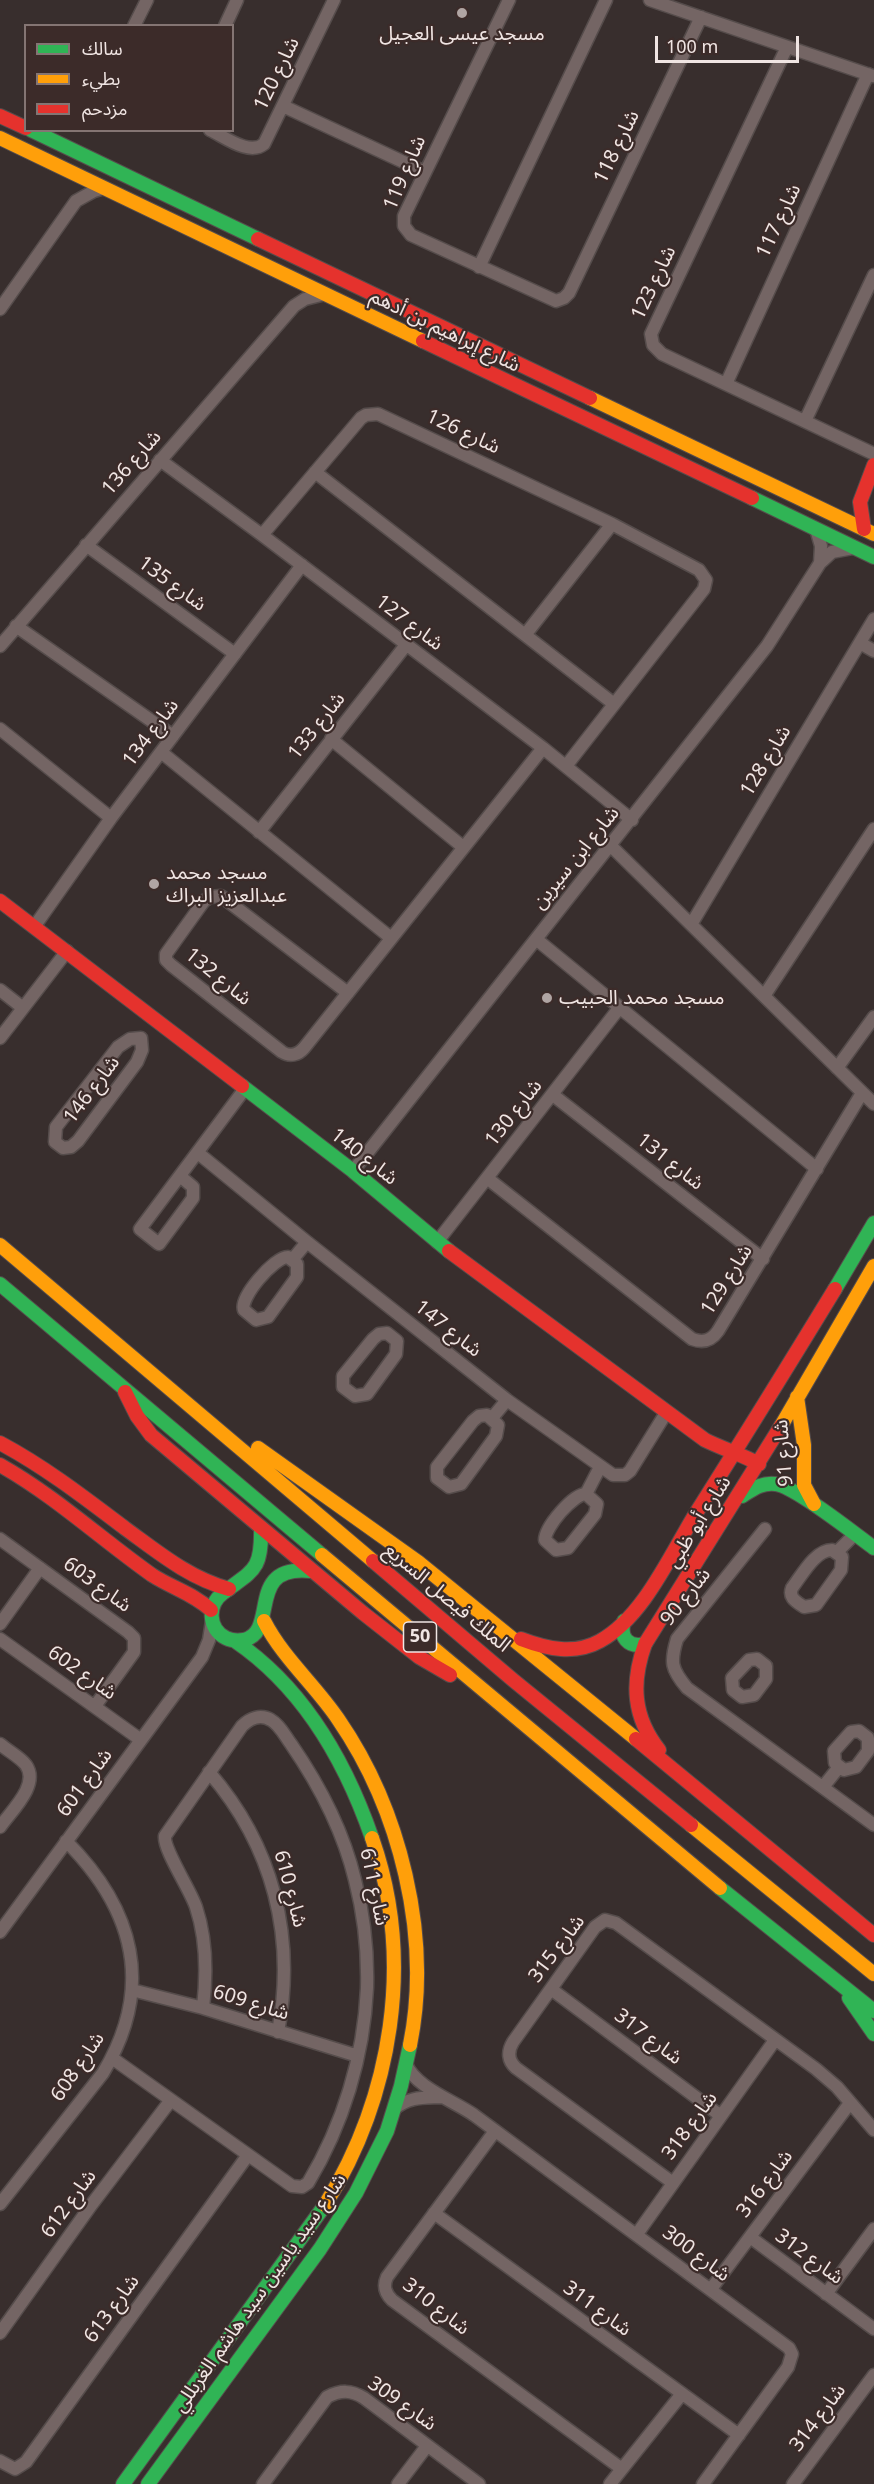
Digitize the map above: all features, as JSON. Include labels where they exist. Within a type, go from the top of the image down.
[{"type":"main road","points":[[0,116],[24,127]]},
{"type":"main road","name":"شارع إبراهيم بن أدهم","points":[[35,132],[869,531]]},
{"type":"main road","name":"شارع إبراهيم بن أدهم","points":[[0,138],[559,408],[874,557]]},
{"type":"main road","points":[[559,408],[568,404],[572,399],[568,386]]},
{"type":"main road","points":[[589,421],[588,410],[598,401]]},
{"type":"main road","points":[[869,531],[860,502],[874,465]]},
{"type":"main road","points":[[831,513],[860,502]]},
{"type":"main road","name":"شارع 140","points":[[0,901],[352,1171],[437,1242],[666,1413],[705,1440],[723,1449],[738,1452],[759,1464]]},
{"type":"main road","name":"شارع أبو ظبي","points":[[514,1637],[548,1649],[573,1651],[601,1641],[624,1621],[646,1594],[738,1452],[874,1223]]},
{"type":"main road","name":"الملك فيصل السريع","points":[[0,1245],[513,1680],[874,1974]]},
{"type":"main road","name":"شارع أبو ظبي","points":[[704,1796],[649,1739],[638,1715],[633,1690],[638,1661],[645,1644],[759,1464],[874,1266]]},
{"type":"main road","name":"50","points":[[0,1284],[695,1868],[874,2011]]},
{"type":"main road","points":[[123,1386],[137,1416],[151,1435],[311,1571],[419,1657],[486,1692]]},
{"type":"main road","name":"شارع 91","points":[[797,1397],[802,1429],[804,1485],[814,1504]]},
{"type":"main road","points":[[194,1408],[324,1493],[450,1585],[874,1935]]},
{"type":"main road","points":[[759,1464],[757,1437],[762,1411]]},
{"type":"main road","name":"شارع 140","points":[[705,1440],[718,1460],[718,1480]]},
{"type":"main road","points":[[0,1443],[41,1466],[178,1568],[203,1581],[255,1592],[261,1600],[264,1615]]},
{"type":"main road","points":[[738,1452],[743,1475],[739,1496]]},
{"type":"main road","points":[[0,1465],[37,1488],[154,1576],[198,1599],[212,1616],[217,1631],[231,1640],[250,1638],[256,1634],[264,1615],[265,1597],[275,1580],[296,1570],[311,1571]]},
{"type":"main road","name":"شارع 91","points":[[739,1496],[759,1485],[772,1483],[814,1504],[874,1548]]},
{"type":"main road","points":[[212,1616],[220,1594],[232,1588],[253,1571],[261,1551],[261,1528]]},
{"type":"main road","name":"شارع سيد ياسين سيد هاشم الغربللي","points":[[148,2484],[309,2264],[352,2201],[377,2154],[394,2109],[406,2064],[415,1996],[415,1946],[406,1877],[392,1826],[376,1785],[348,1734],[322,1696],[276,1643],[264,1615]]},
{"type":"main road","points":[[624,1621],[622,1634],[625,1641],[637,1646],[645,1644]]},
{"type":"main road","name":"شارع سيد ياسين سيد هاشم الغربللي","points":[[123,2484],[292,2253],[335,2189],[362,2135],[377,2094],[387,2054],[395,1972],[393,1934],[387,1890],[367,1820],[348,1776],[312,1717],[275,1673],[253,1652],[231,1640]]},
{"type":"main road","points":[[842,1987],[874,2034]]},
{"type":"main road","points":[[335,2189],[344,2191],[352,2201]]},
{"type":"street","points":[[135,24],[147,0]]},
{"type":"street","points":[[226,24],[237,0]]},
{"type":"street","name":"شارع 120","points":[[214,132],[249,148],[256,149],[266,141],[334,0]]},
{"type":"street","name":"شارع 119","points":[[509,0],[404,216],[406,230],[414,237],[553,300],[561,300],[569,293]]},
{"type":"street","points":[[479,267],[606,0]]},
{"type":"street","points":[[650,0],[871,75]]},
{"type":"street","name":"شارع 118","points":[[569,293],[701,18]]},
{"type":"street","name":"شارع 123","points":[[788,47],[651,334],[653,345],[662,354],[874,454]]},
{"type":"street","name":"شارع 117","points":[[726,384],[871,75]]},
{"type":"street","points":[[283,106],[425,172]]},
{"type":"street","points":[[73,173],[78,186],[76,201]]},
{"type":"street","points":[[0,309],[76,201],[104,188]]},
{"type":"street","points":[[805,421],[874,275]]},
{"type":"street","points":[[293,280],[297,290],[294,306]]},
{"type":"street","name":"شارع 136","points":[[0,646],[294,306],[305,299],[325,294]]},
{"type":"street","name":"شارع 126","points":[[262,535],[361,418],[378,414],[612,524],[699,570],[706,580],[704,589],[566,766]]},
{"type":"street","name":"شارع 127","points":[[160,460],[543,748],[632,820]]},
{"type":"street","points":[[315,472],[614,704]]},
{"type":"street","points":[[525,636],[612,524]]},
{"type":"street","points":[[816,529],[821,546],[820,563]]},
{"type":"street","name":"شارع 135","points":[[86,545],[235,654]]},
{"type":"street","name":"شارع ابن سيرين","points":[[352,1171],[632,820],[767,646],[820,563],[839,549],[854,548]]},
{"type":"street","name":"شارع 134","points":[[34,927],[111,818],[302,565]]},
{"type":"street","name":"شارع 128","points":[[692,923],[874,619]]},
{"type":"street","points":[[16,626],[173,736]]},
{"type":"street","points":[[860,643],[874,651]]},
{"type":"street","name":"شارع 133","points":[[259,832],[406,645]]},
{"type":"street","points":[[0,729],[111,818]]},
{"type":"street","points":[[332,740],[464,847]]},
{"type":"street","name":"شارع 132","points":[[348,993],[221,896],[207,899],[166,954],[166,960],[171,965],[285,1054],[293,1055],[301,1051],[348,993],[543,748]]},
{"type":"street","points":[[161,752],[391,938]]},
{"type":"street","points":[[764,996],[874,829]]},
{"type":"street","points":[[611,846],[874,1104]]},
{"type":"street","points":[[536,939],[817,1169]]},
{"type":"street","points":[[0,1038],[67,951]]},
{"type":"street","points":[[0,990],[23,1008]]},
{"type":"street","name":"شارع 130","points":[[437,1242],[620,1007]]},
{"type":"street","points":[[837,1068],[874,1017]]},
{"type":"street","name":"شارع 146","points":[[141,1038],[142,1050],[137,1062],[78,1141],[71,1147],[63,1148],[55,1142],[56,1127],[118,1047],[130,1039],[141,1038],[157,1020]]},
{"type":"street","points":[[180,1176],[193,1187],[193,1198],[159,1244],[140,1229],[244,1090]]},
{"type":"street","name":"شارع 129","points":[[488,1178],[698,1341],[709,1340],[714,1336],[763,1259],[862,1093]]},
{"type":"street","name":"شارع 131","points":[[553,1095],[763,1259]]},
{"type":"street","name":"شارع 147","points":[[198,1153],[507,1400],[600,1467],[617,1476],[625,1475],[630,1471],[666,1413]]},
{"type":"street","points":[[292,1260],[307,1242]]},
{"type":"street","points":[[285,1257],[292,1260],[298,1267],[297,1277],[268,1317],[256,1320],[244,1310],[244,1300],[273,1263],[285,1257]]},
{"type":"street","points":[[392,1337],[406,1321]]},
{"type":"street","points":[[384,1333],[392,1337],[398,1344],[396,1354],[367,1394],[358,1397],[343,1387],[343,1376],[373,1339],[384,1333]]},
{"type":"street","points":[[492,1418],[507,1400]]},
{"type":"street","points":[[484,1415],[492,1418],[498,1425],[496,1436],[461,1484],[449,1487],[437,1478],[437,1467],[473,1421],[484,1415]]},
{"type":"street","points":[[586,1494],[600,1467]]},
{"type":"street","points":[[586,1494],[597,1504],[595,1514],[568,1548],[556,1550],[545,1540],[546,1532],[572,1500],[578,1495],[586,1494]]},
{"type":"street","name":"شارع 90","points":[[765,1529],[676,1639],[672,1658],[676,1675],[687,1688],[823,1786],[874,1826]]},
{"type":"street","points":[[836,1553],[855,1534]]},
{"type":"street","name":"شارع 603","points":[[0,1539],[134,1638],[134,1652],[95,1706]]},
{"type":"street","points":[[829,1550],[836,1553],[843,1560],[841,1570],[816,1605],[807,1608],[792,1598],[792,1588],[818,1556],[829,1550]]},
{"type":"street","points":[[0,1624],[40,1568]]},
{"type":"street","name":"شارع 601","points":[[0,1932],[202,1657],[209,1640],[212,1616]]},
{"type":"street","name":"شارع 602","points":[[0,1639],[141,1740]]},
{"type":"street","name":"شارع 601","points":[[202,1657],[231,1640]]},
{"type":"street","points":[[724,1714],[737,1695]]},
{"type":"street","name":"شارع 611","points":[[112,2058],[292,2186],[302,2187],[308,2183],[338,2123],[358,2056],[367,1987],[363,1921],[350,1860],[324,1797],[280,1729],[267,1718],[256,1717],[246,1722],[167,1831],[164,1841],[166,1850],[188,1888],[200,1924],[206,1971],[202,2008]]},
{"type":"street","points":[[0,1744],[25,1763],[30,1777],[27,1790],[0,1827]]},
{"type":"street","points":[[823,1786],[839,1767]]},
{"type":"street","name":"شارع 610","points":[[209,1772],[232,1801],[252,1832],[267,1866],[278,1902],[285,1958],[284,1995],[278,2032]]},
{"type":"street","name":"شارع 608","points":[[0,2205],[112,2058],[125,2025],[132,1990],[128,1941],[119,1913],[96,1874],[66,1841]]},
{"type":"street","name":"شارع 315","points":[[673,2183],[511,2062],[510,2046],[595,1927],[601,1922],[609,1920],[616,1923],[816,2069],[874,2130]]},
{"type":"street","name":"شارع 317","points":[[551,1989],[721,2116]]},
{"type":"street","name":"شارع 609","points":[[132,1990],[202,2008],[358,2056]]},
{"type":"street","name":"شارع 318","points":[[637,2234],[775,2040]]},
{"type":"street","name":"شارع 300","points":[[406,2064],[411,2074],[420,2083],[495,2131],[785,2343],[792,2354],[788,2367],[703,2484]]},
{"type":"street","points":[[394,2109],[417,2097],[444,2097]]},
{"type":"street","name":"شارع 612","points":[[0,2333],[92,2204],[171,2100]]},
{"type":"street","name":"شارع 316","points":[[711,2289],[850,2103]]},
{"type":"street","name":"شارع 310","points":[[495,2131],[387,2277],[384,2285],[386,2294],[622,2469]]},
{"type":"street","name":"شارع 613","points":[[0,2461],[15,2469],[26,2462],[248,2155]]},
{"type":"street","name":"شارع 311","points":[[434,2213],[739,2435]]},
{"type":"street","points":[[826,2294],[874,2229]]},
{"type":"street","name":"شارع 312","points":[[750,2237],[874,2329]]},
{"type":"street","name":"شارع 314","points":[[793,2484],[874,2375]]},
{"type":"street","name":"شارع 309","points":[[263,2484],[327,2397],[336,2392],[356,2393],[479,2484]]},
{"type":"street","points":[[610,2484],[681,2395]]},
{"type":"street","points":[[398,2484],[427,2446]]},
{"type":"traffic: fast","points":[[35,132],[258,239]]},
{"type":"traffic: fast","points":[[752,498],[874,557]]},
{"type":"traffic: fast","points":[[242,1086],[353,1171],[449,1251]]},
{"type":"traffic: fast","points":[[835,1289],[874,1223]]},
{"type":"traffic: fast","points":[[0,1284],[322,1555]]},
{"type":"traffic: fast","points":[[742,1496],[766,1484],[785,1487],[825,1512],[874,1548]]},
{"type":"traffic: fast","points":[[261,1528],[260,1553],[254,1568],[223,1593],[214,1604],[213,1623],[220,1634],[237,1641],[254,1634],[260,1624],[270,1587],[277,1578],[290,1572],[311,1571]]},
{"type":"traffic: fast","points":[[624,1621],[623,1632],[626,1640],[634,1644],[645,1644]]},
{"type":"traffic: fast","points":[[235,1641],[260,1660],[302,1703],[335,1754],[349,1781],[372,1838]]},
{"type":"traffic: fast","points":[[720,1888],[874,2011]]},
{"type":"traffic: fast","points":[[849,1998],[874,2034]]},
{"type":"traffic: fast","points":[[148,2484],[320,2249],[356,2193],[387,2131],[401,2086],[410,2045]]},
{"type":"traffic: fast","points":[[123,2484],[325,2205]]},
{"type":"traffic: slow","points":[[0,138],[423,341]]},
{"type":"traffic: slow","points":[[590,398],[874,534]]},
{"type":"traffic: slow","points":[[0,1245],[373,1561]]},
{"type":"traffic: slow","points":[[781,1426],[874,1266]]},
{"type":"traffic: slow","points":[[797,1397],[804,1445],[804,1485],[814,1504]]},
{"type":"traffic: slow","points":[[258,1448],[418,1562],[636,1739]]},
{"type":"traffic: slow","points":[[322,1555],[720,1888]]},
{"type":"traffic: slow","points":[[264,1621],[280,1647],[338,1719],[360,1754],[394,1833],[406,1875],[417,1961],[416,2003],[410,2045]]},
{"type":"traffic: slow","points":[[691,1825],[874,1974]]},
{"type":"traffic: slow","points":[[325,2205],[348,2163],[367,2119],[381,2074],[390,2027],[394,1979],[392,1932],[385,1884],[372,1838]]},
{"type":"traffic: jam","points":[[0,116],[24,127]]},
{"type":"traffic: jam","points":[[258,239],[590,398]]},
{"type":"traffic: jam","points":[[423,341],[752,498]]},
{"type":"traffic: jam","points":[[864,529],[860,502],[874,465]]},
{"type":"traffic: jam","points":[[0,901],[242,1086]]},
{"type":"traffic: jam","points":[[449,1251],[705,1440],[759,1464]]},
{"type":"traffic: jam","points":[[521,1639],[551,1648],[581,1648],[600,1641],[629,1618],[653,1586],[835,1289]]},
{"type":"traffic: jam","points":[[125,1392],[137,1416],[151,1435],[363,1613],[419,1657],[450,1675]]},
{"type":"traffic: jam","points":[[659,1750],[644,1725],[637,1699],[638,1672],[645,1644],[781,1426]]},
{"type":"traffic: jam","points":[[0,1443],[64,1483],[175,1564],[229,1589]]},
{"type":"traffic: jam","points":[[0,1465],[59,1504],[152,1575],[211,1610]]},
{"type":"traffic: jam","points":[[373,1561],[513,1680],[691,1825]]},
{"type":"traffic: jam","points":[[636,1739],[874,1935]]},
{"type":"place","name":"مسجد عيسى العجيل","points":[[462,13]]},
{"type":"place","name":"مسجد محمد عبدالعزيز البراك","points":[[154,884]]},
{"type":"place","name":"مسجد محمد الحبيب","points":[[547,998]]}]
